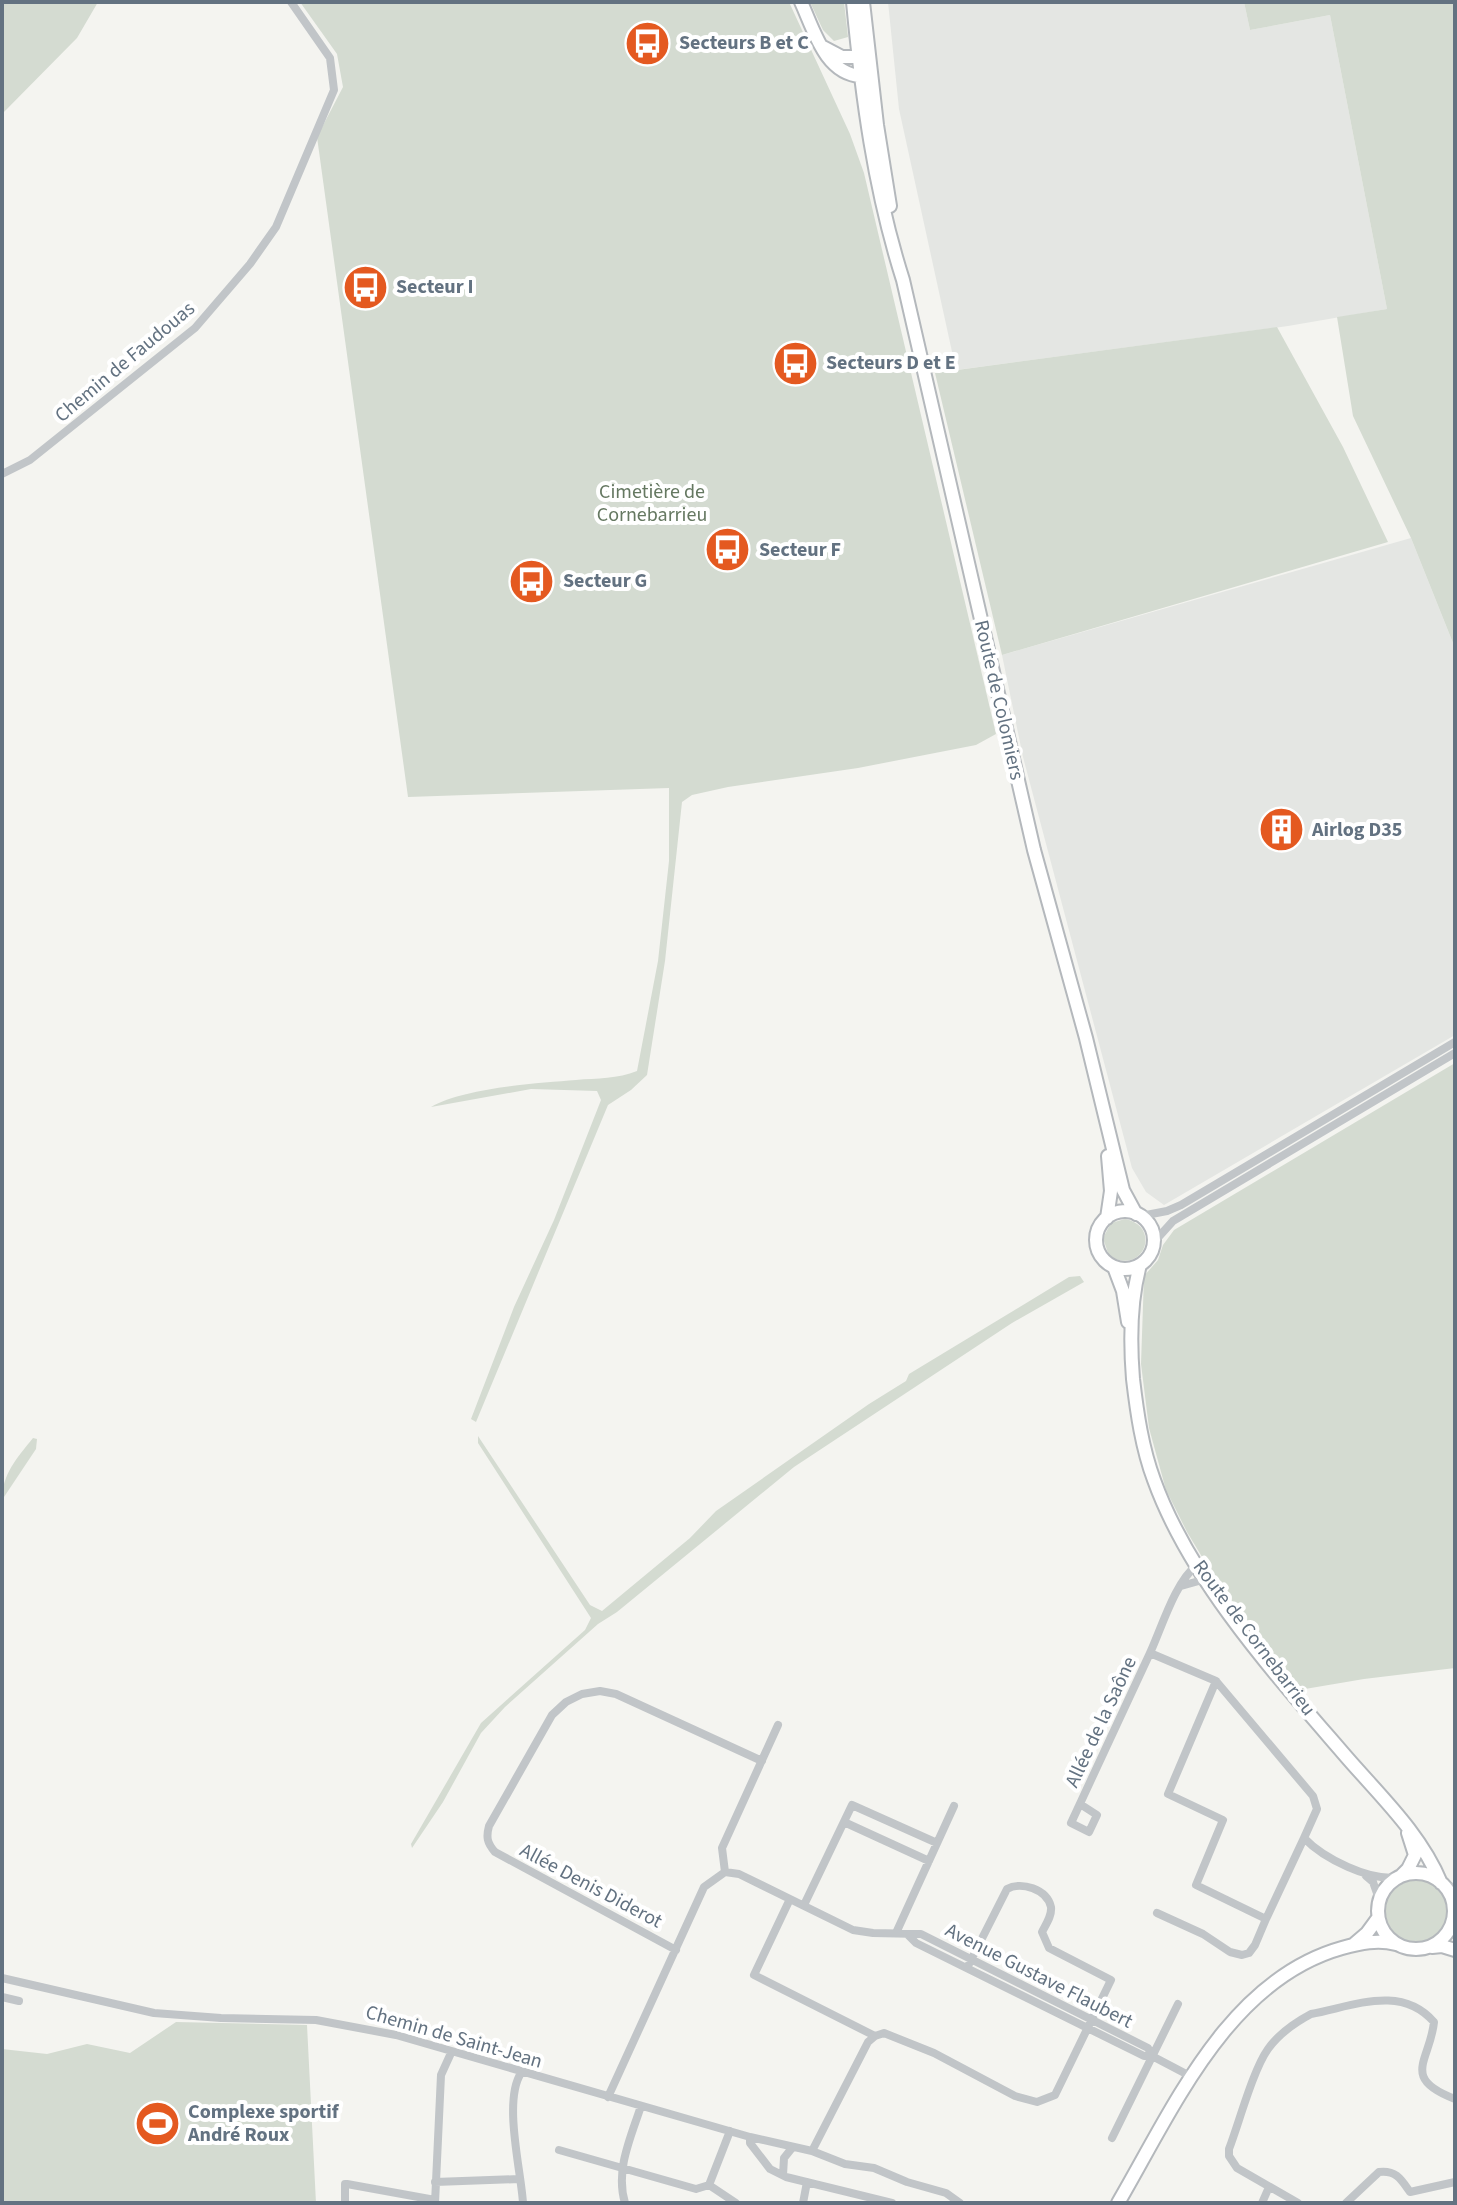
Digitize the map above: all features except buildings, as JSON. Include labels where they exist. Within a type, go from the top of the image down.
[{"type":"main road","points":[[801,2],[829,60],[837,69],[863,68]]},
{"type":"main road","points":[[853,2],[863,68]]},
{"type":"main road","points":[[863,2],[863,68]]},
{"type":"main road","points":[[823,47],[863,68]]},
{"type":"main road","name":"Route de Colomiers","points":[[863,68],[866,124],[878,187],[903,280],[1031,839],[1123,1190],[1138,1215]]},
{"type":"main road","name":"Route de Colomiers","points":[[1106,1117],[1111,1191],[1107,1218]]},
{"type":"main road","points":[[1116,1213],[1138,1215],[1149,1225],[1154,1242],[1147,1259],[1127,1269],[1105,1262],[1096,1245],[1096,1234],[1107,1218],[1116,1213]]},
{"type":"main road","name":"Route de Cornebarrieu","points":[[1131,1341],[1140,1265]]},
{"type":"main road","name":"Route de Cornebarrieu","points":[[1114,1267],[1123,1291],[1131,1341],[1135,1399],[1146,1458],[1163,1503],[1206,1579],[1286,1686],[1425,1849],[1446,1885]]},
{"type":"main road","name":"Route de Cornebarrieu","points":[[1400,1877],[1415,1855],[1401,1820]]},
{"type":"main road","points":[[1396,1944],[1384,1933],[1378,1918],[1379,1899],[1387,1887],[1400,1877],[1419,1873],[1446,1885],[1454,1918],[1443,1938],[1425,1948]]},
{"type":"main road","points":[[1353,1945],[1378,1918]]},
{"type":"main road","points":[[1118,2203],[1192,2077],[1226,2028],[1257,1994],[1301,1964],[1353,1945],[1384,1942],[1410,1949],[1442,1946],[1455,1950]]},
{"type":"street","name":"Chemin de Faudouas","points":[[2,474],[30,460],[195,328],[250,264],[276,227],[334,90],[330,58],[291,2]]},
{"type":"street","points":[[1138,1215],[1167,1211],[1181,1205],[1455,1042]]},
{"type":"street","points":[[1154,1242],[1173,1221],[1455,1053]]},
{"type":"street","name":"Allée de la Saône","points":[[1080,1804],[1181,1586],[1197,1565]]},
{"type":"street","points":[[1181,1586],[1206,1579]]},
{"type":"street","name":"Allée de la Saône","points":[[1150,1653],[1216,1681],[1313,1796],[1317,1809],[1249,1953],[1230,1952],[1203,1934],[1157,1913]]},
{"type":"street","points":[[1216,1681],[1168,1794],[1223,1820],[1196,1885],[1266,1919]]},
{"type":"street","name":"Allée Denis Diderot","points":[[676,1950],[495,1852],[488,1844],[486,1835],[489,1826],[552,1715],[566,1702],[582,1694],[600,1691],[632,1699],[762,1761]]},
{"type":"street","points":[[608,2097],[704,1887],[725,1872],[722,1848],[778,1725]]},
{"type":"street","points":[[804,1905],[852,1805],[937,1843]]},
{"type":"street","points":[[896,1933],[954,1806]]},
{"type":"street","points":[[844,1822],[929,1861]]},
{"type":"street","points":[[1304,1838],[1315,1850],[1359,1871],[1385,1879],[1400,1877]]},
{"type":"street","points":[[1359,1871],[1373,1882],[1379,1899]]},
{"type":"street","name":"Avenue Gustave Flaubert","points":[[725,1872],[739,1874],[853,1930],[907,1934],[916,1943],[969,1964],[1089,2024],[1144,2056],[1152,2056],[1192,2077]]},
{"type":"street","points":[[812,2151],[868,2042],[884,2033],[934,2053],[1015,2096],[1037,2102],[1055,2095],[1111,1980],[1049,1948],[1042,1932],[1051,1913],[1051,1905],[1047,1898],[1024,1884],[1007,1889],[969,1964]]},
{"type":"street","points":[[790,1899],[754,1975],[875,2036]]},
{"type":"street","points":[[2,1990],[3,1978]]},
{"type":"street","name":"Chemin de Saint-Jean","points":[[3,1978],[154,2013],[316,2020],[406,2038],[750,2137],[812,2151],[845,2164],[883,2171],[907,2182],[946,2193],[960,2203]]},
{"type":"street","points":[[2,1997],[19,2001]]},
{"type":"street","points":[[1298,2203],[1237,2168],[1229,2156],[1229,2149],[1268,2048],[1301,2020],[1311,2014],[1384,2000],[1408,2002],[1423,2010],[1434,2022],[1423,2057],[1423,2074],[1434,2089],[1455,2099]]},
{"type":"street","points":[[1112,2138],[1178,2004]]},
{"type":"street","points":[[345,2203],[345,2184],[435,2202],[441,2075],[451,2053]]},
{"type":"street","points":[[521,2073],[514,2089],[523,2203]]},
{"type":"street","points":[[625,2203],[621,2191],[622,2168],[641,2106]]},
{"type":"street","points":[[709,2185],[730,2131]]},
{"type":"street","points":[[750,2137],[750,2143],[770,2169],[807,2182],[892,2203]]},
{"type":"street","points":[[783,2175],[784,2158],[792,2148]]},
{"type":"street","points":[[559,2150],[696,2189],[709,2185]]},
{"type":"street","points":[[1346,2203],[1379,2172],[1393,2172],[1400,2177],[1413,2203]]},
{"type":"street","points":[[435,2182],[519,2179]]},
{"type":"street","points":[[803,2203],[807,2182]]},
{"type":"street","points":[[1410,2192],[1455,2182]]},
{"type":"street","points":[[709,2185],[736,2203]]},
{"type":"street","points":[[1262,2203],[1269,2187]]},
{"type":"street","points":[[375,2203],[377,2190]]},
{"type":"shaded area","points":[[888,2],[1244,2],[1250,30],[1330,15],[1387,309],[1288,326],[956,370],[899,109]]},
{"type":"shaded area","points":[[1411,538],[1455,648],[1455,1035],[1164,1205],[1146,1192],[1132,1168],[1023,757],[1002,655]]},
{"type":"green space","points":[[2,2],[98,2],[77,38],[2,114]]},
{"type":"green space","name":"Cimetière de Cornebarrieu","points":[[300,2],[789,2],[850,134],[864,173],[996,734],[976,745],[858,768],[728,787],[692,795],[682,802],[665,961],[647,1075],[608,1105],[476,1422],[471,1419],[514,1307],[554,1220],[601,1100],[597,1091],[531,1089],[431,1107],[481,1091],[615,1077],[637,1071],[658,961],[669,861],[669,788],[408,797],[317,137],[343,87],[337,54]]},
{"type":"green space","points":[[810,2],[844,2],[848,37],[834,41],[823,30]]},
{"type":"green space","points":[[1244,2],[1455,2],[1455,648],[1411,538],[1353,416],[1337,317],[1387,309],[1330,15],[1250,30]]},
{"type":"green space","points":[[1277,327],[1343,447],[1388,542],[1002,655],[935,373]]},
{"type":"green space","points":[[1455,1063],[1455,1668],[1299,1690],[1216,1580],[1166,1490],[1149,1428],[1141,1364],[1144,1276],[1158,1260],[1163,1245],[1174,1230]]},
{"type":"green space","points":[[1125,1219],[1136,1223],[1145,1239],[1144,1248],[1131,1260],[1109,1256],[1103,1238],[1111,1223]]},
{"type":"green space","points":[[1080,1276],[1084,1282],[1012,1323],[794,1467],[617,1612],[598,1624],[505,1707],[481,1733],[443,1802],[412,1848],[411,1844],[481,1723],[585,1630],[591,1618],[478,1443],[478,1436],[590,1605],[602,1611],[690,1538],[716,1511],[906,1381],[909,1374],[1069,1277]]},
{"type":"green space","points":[[33,1438],[37,1439],[36,1449],[2,1500],[8,1474]]},
{"type":"green space","points":[[1416,1878],[1428,1880],[1439,1887],[1446,1898],[1446,1922],[1439,1933],[1428,1940],[1416,1942],[1404,1940],[1393,1933],[1386,1922],[1384,1910],[1386,1898],[1393,1887],[1404,1880]]},
{"type":"green space","name":"Complexe sportif André Roux","points":[[176,2022],[307,2025],[316,2203],[2,2203],[2,2049],[47,2054],[87,2044],[130,2053]]},
{"type":"place","name":"Secteurs B et C","points":[[648,43]]},
{"type":"place","name":"Secteur I","points":[[365,287]]},
{"type":"place","name":"Secteurs D et E","points":[[795,363]]},
{"type":"place","name":"Secteur F","points":[[728,550]]},
{"type":"place","name":"Secteur G","points":[[532,581]]},
{"type":"place","name":"Airlog D35","points":[[1281,830]]},
{"type":"place","name":"Complexe sportif André Roux","points":[[157,2124]]}]
